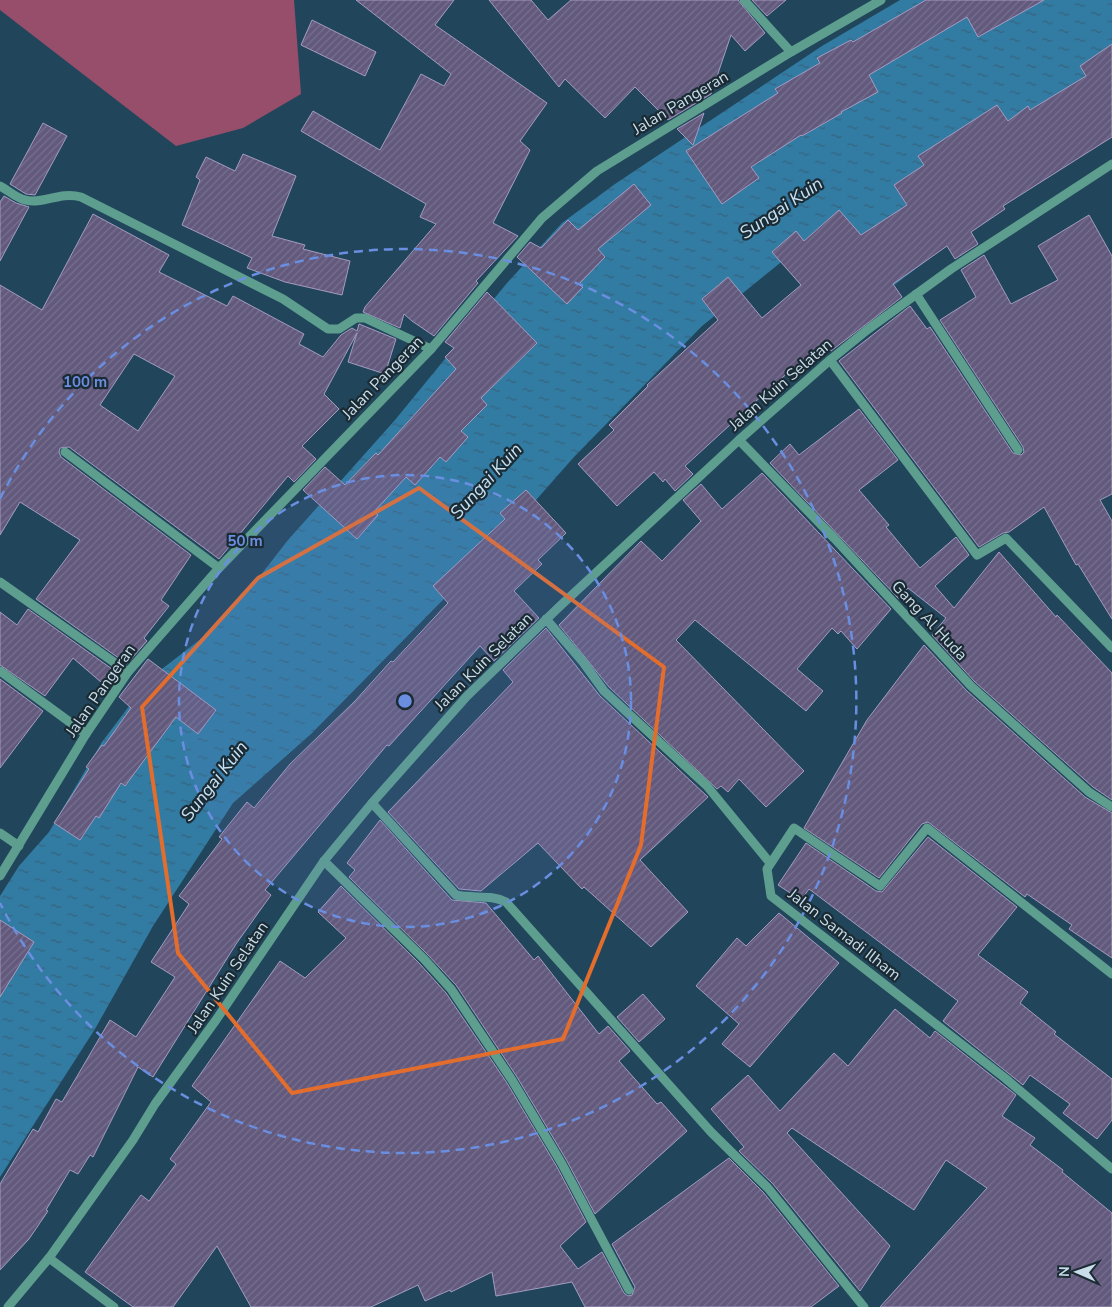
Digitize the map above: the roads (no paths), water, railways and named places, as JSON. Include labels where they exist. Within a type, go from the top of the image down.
[{"type":"street","points":[[744,0],[791,52]]},
{"type":"street","name":"Jalan Pangeran","points":[[0,876],[86,734],[128,672],[219,568],[430,349],[542,218],[597,171],[791,52],[881,0]]},
{"type":"street","name":"Jalan Kuin Selatan","points":[[8,1307],[49,1258],[133,1140],[155,1104],[206,1035],[324,862],[372,803],[467,696],[546,619],[739,440],[830,360],[951,269],[1112,164]]},
{"type":"street","points":[[0,186],[25,200],[36,201],[61,194],[81,197],[283,299],[328,329],[339,329],[356,318],[365,318],[430,349]]},
{"type":"street","points":[[916,294],[1018,450]]},
{"type":"street","points":[[830,360],[977,555],[1006,538],[1112,648]]},
{"type":"street","name":"Gang Al Huda","points":[[739,440],[834,538],[971,686],[1089,792],[1112,807]]},
{"type":"street","points":[[65,452],[219,568]]},
{"type":"street","points":[[0,582],[128,672]]},
{"type":"street","points":[[546,619],[583,662],[604,691],[707,786],[770,863],[794,828],[880,886],[927,828],[1112,974]]},
{"type":"street","points":[[0,670],[86,734]]},
{"type":"street","points":[[372,803],[456,895],[468,898],[498,897],[506,902],[710,1132],[768,1188],[864,1307]]},
{"type":"street","points":[[0,833],[19,846]]},
{"type":"street","points":[[324,862],[424,959],[451,989],[512,1080],[552,1147],[630,1290]]},
{"type":"street","name":"Jalan Samadi Ilham","points":[[770,863],[767,869],[771,896],[1005,1078],[1112,1169]]},
{"type":"street","points":[[49,1258],[114,1307]]},
{"type":"water","name":"Sungai Kuin","points":[[900,0],[1112,0],[1112,131],[1031,182],[877,298],[790,255],[702,326],[574,457],[491,551],[311,734],[233,803],[153,926],[95,1029],[0,1177],[0,896],[19,866],[49,832],[102,742],[130,705],[162,669],[202,638],[246,594],[288,540],[395,420],[507,283],[562,223],[615,184],[822,46]]}]
